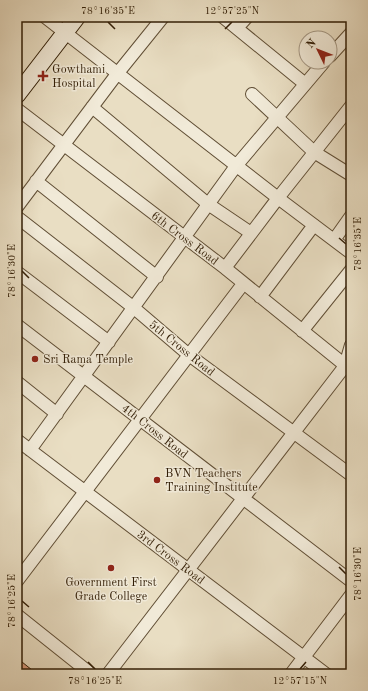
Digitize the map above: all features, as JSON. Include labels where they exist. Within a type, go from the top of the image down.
[{"type":"main road","points":[[17,95],[76,17]]},
{"type":"street","points":[[45,17],[236,166],[351,253]]},
{"type":"street","points":[[17,207],[117,74],[163,17]]},
{"type":"street","points":[[223,17],[304,83]]},
{"type":"street","points":[[237,28],[247,17]]},
{"type":"street","points":[[338,47],[351,33]]},
{"type":"street","points":[[30,450],[157,277],[236,166],[316,70]]},
{"type":"street","points":[[252,94],[314,152],[351,175]]},
{"type":"street","points":[[224,268],[314,152],[347,120],[351,106]]},
{"type":"street","points":[[92,107],[208,204],[251,233]]},
{"type":"street","name":"6th Cross Road","points":[[17,109],[224,268],[348,368]]},
{"type":"street","points":[[36,181],[157,277]]},
{"type":"street","points":[[334,240],[351,216]]},
{"type":"street","name":"5th Cross Road","points":[[17,217],[134,308],[188,355],[351,475]]},
{"type":"street","points":[[260,297],[314,225]]},
{"type":"street","points":[[302,331],[351,270]]},
{"type":"street","points":[[17,272],[109,342]]},
{"type":"street","points":[[17,581],[243,284]]},
{"type":"street","name":"4th Cross Road","points":[[17,325],[351,581]]},
{"type":"street","points":[[108,674],[294,432],[348,368],[351,345]]},
{"type":"street","points":[[17,382],[57,414]]},
{"type":"street","name":"3rd Cross Road","points":[[17,440],[326,674]]},
{"type":"street","points":[[291,674],[351,595]]},
{"type":"street","points":[[17,615],[91,674]]},
{"type":"building","points":[[17,658],[37,674],[17,674]]},
{"type":"place","name":"Gowthami Hospital","points":[[43,76]]},
{"type":"place","name":"Sri Rama Temple","points":[[35,359]]},
{"type":"place","name":"BVN Teachers Training Institute","points":[[157,480]]},
{"type":"place","name":"Government First Grade College","points":[[111,568]]}]
